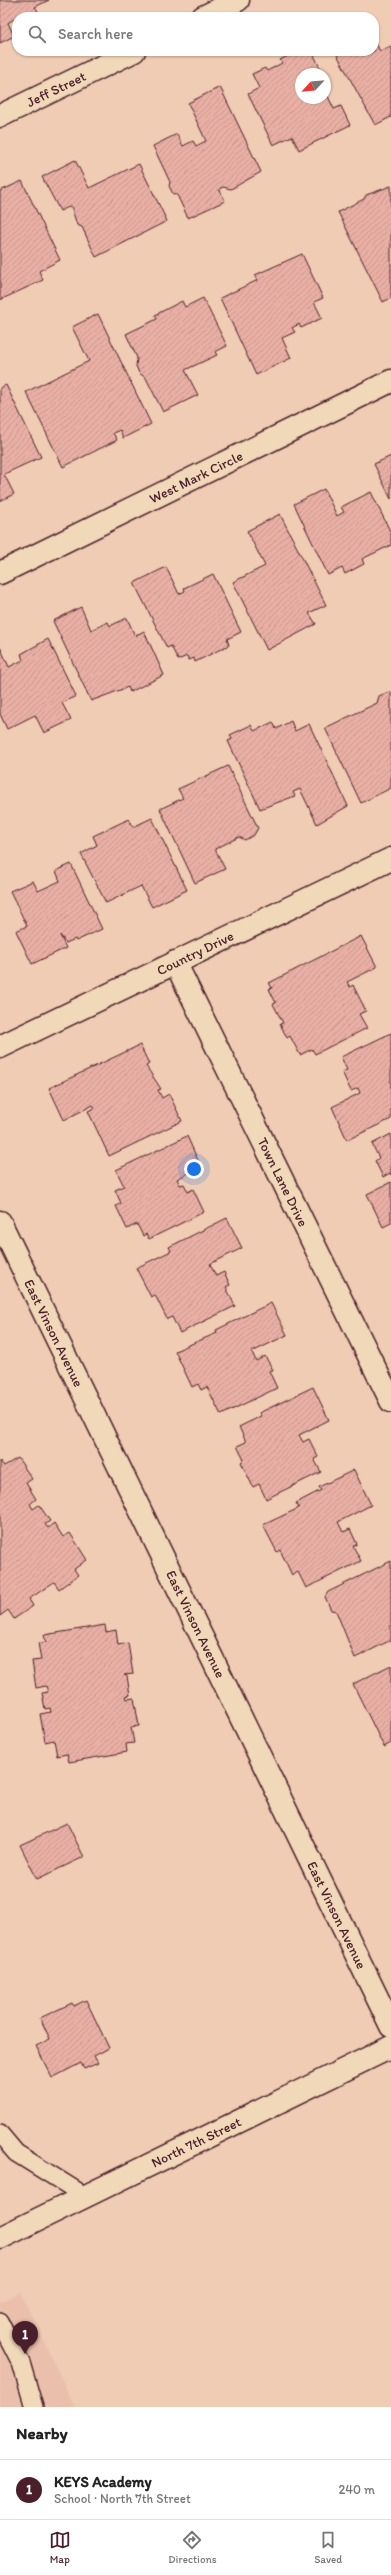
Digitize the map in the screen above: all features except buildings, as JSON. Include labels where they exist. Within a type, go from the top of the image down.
[{"type":"street","points":[[213,12],[238,0]]},
{"type":"street","name":"Jeff Street","points":[[0,116],[124,56]]},
{"type":"street","name":"West Mark Circle","points":[[0,572],[391,381]]},
{"type":"street","name":"Country Drive","points":[[0,1047],[391,859]]},
{"type":"street","name":"Town Lane Drive","points":[[175,962],[391,1401]]},
{"type":"street","name":"East Vinson Avenue","points":[[0,1222],[391,2026]]},
{"type":"street","name":"North 7th Street","points":[[0,2238],[391,2047]]},
{"type":"lane","points":[[0,2134],[16,2153],[85,2196]]},
{"type":"lane","points":[[0,2322],[21,2363],[34,2407]]},
{"type":"shaded area","points":[[20,2292],[75,2407],[0,2407],[0,2302]]},
{"type":"place","name":"KEYS Academy","points":[[25,2354]]}]
